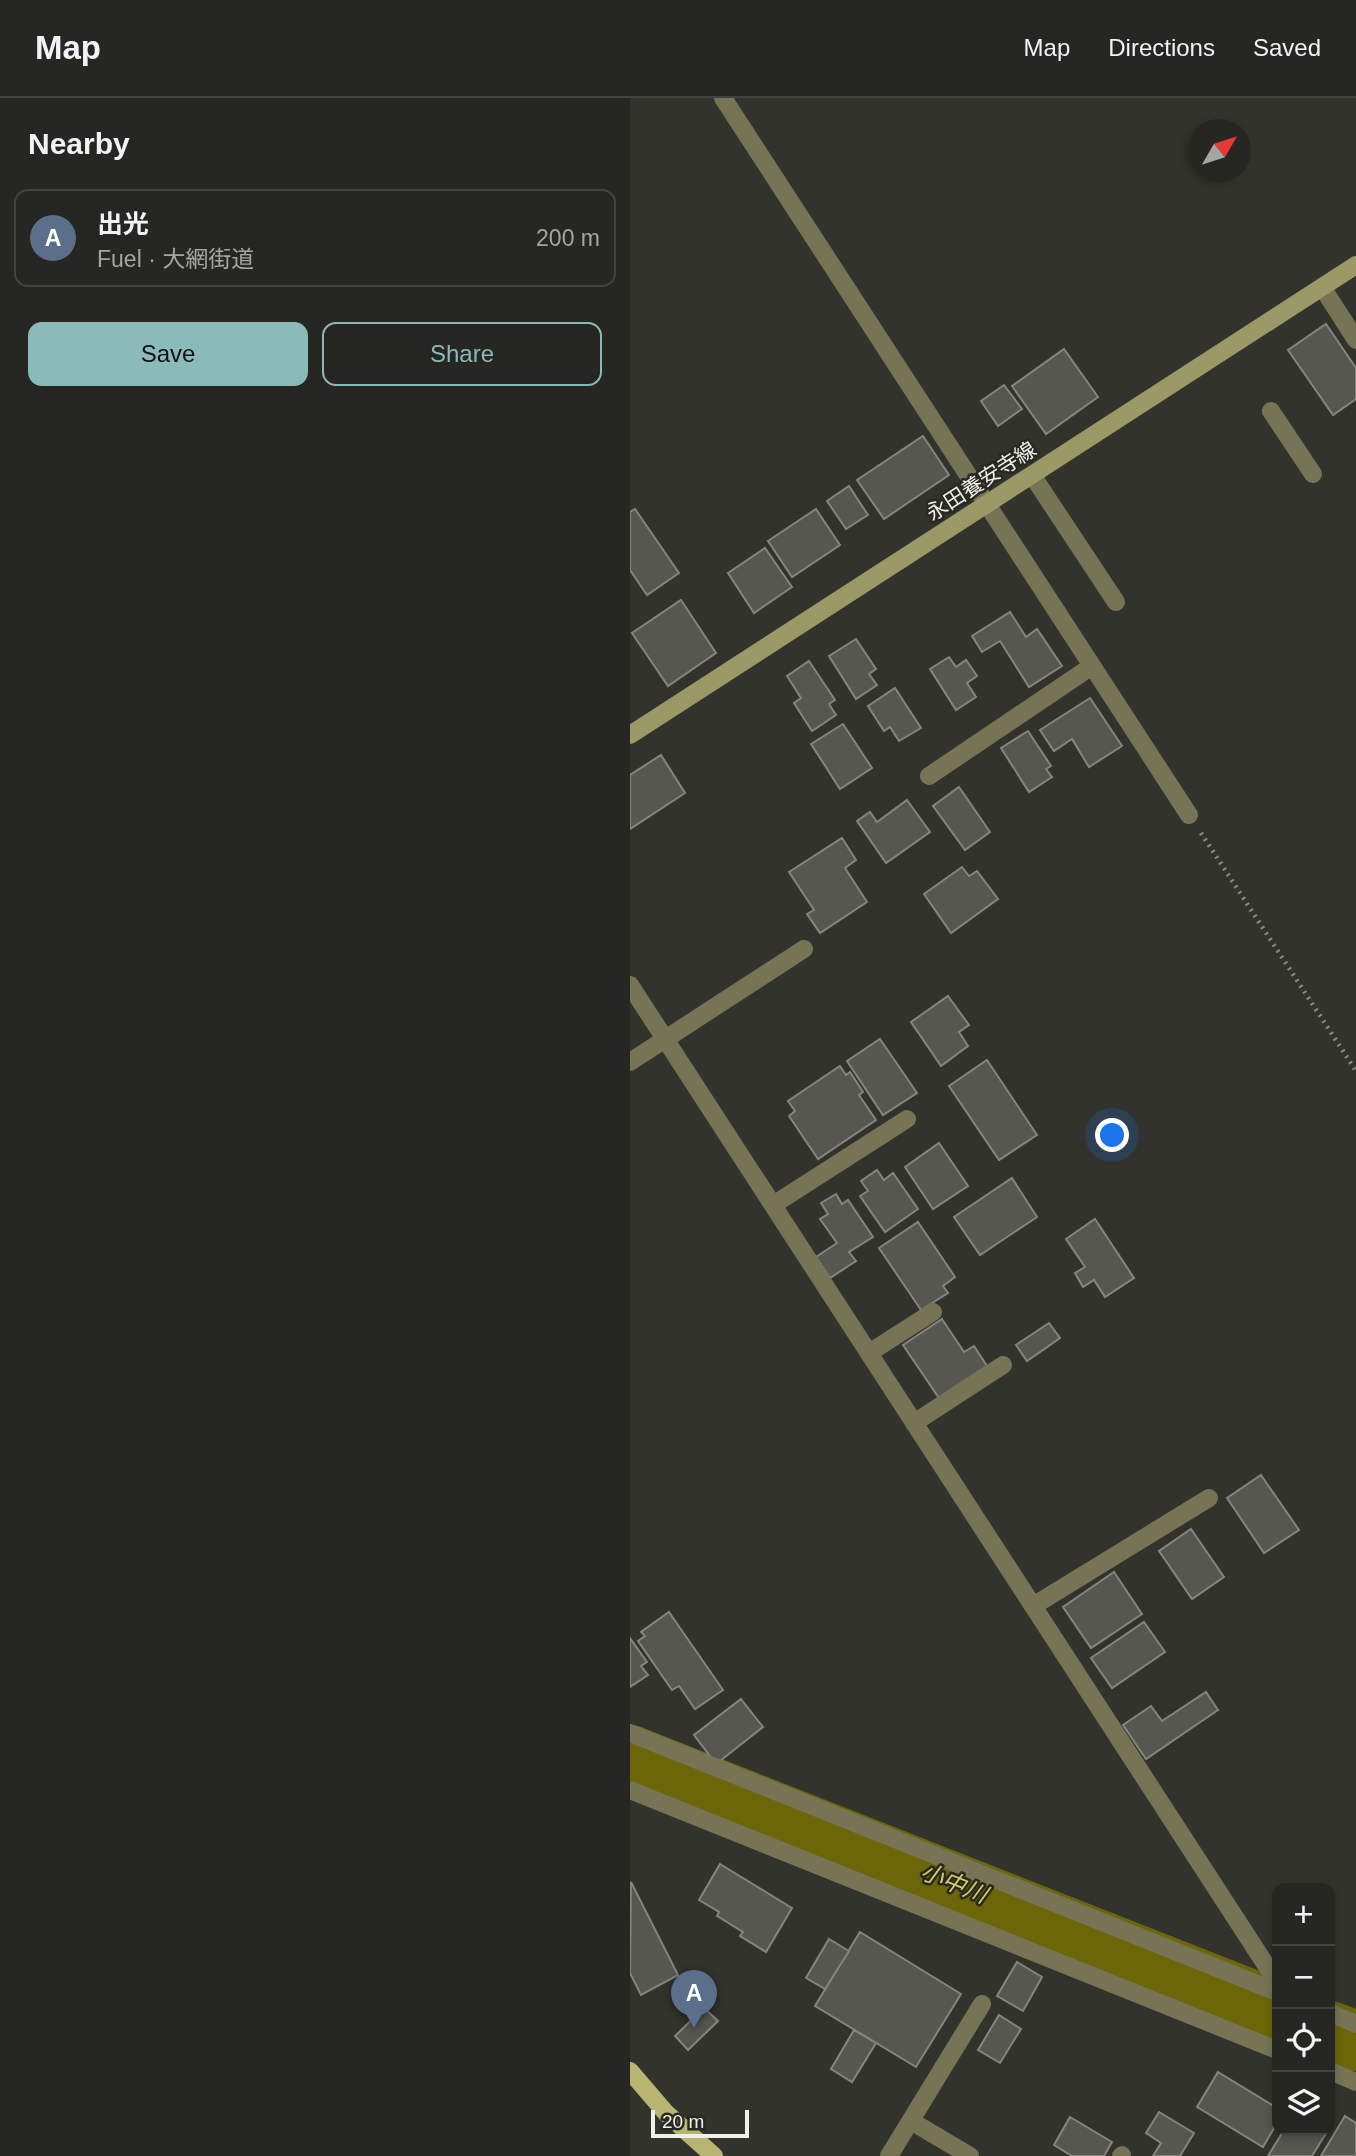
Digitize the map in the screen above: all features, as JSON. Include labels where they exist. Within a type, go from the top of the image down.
[{"type":"main road","points":[[630,2071],[666,2113],[714,2156]]},
{"type":"street","points":[[723,98],[1189,815]]},
{"type":"street","name":"永田養安寺線","points":[[630,735],[1356,265]]},
{"type":"street","points":[[1322,287],[1356,340]]},
{"type":"street","points":[[1271,411],[1313,474]]},
{"type":"street","points":[[1032,475],[1116,603]]},
{"type":"street","points":[[929,776],[1091,666]]},
{"type":"street","points":[[630,1062],[804,949]]},
{"type":"street","points":[[630,985],[1272,1974]]},
{"type":"street","points":[[773,1205],[907,1119]]},
{"type":"street","points":[[869,1353],[933,1312]]},
{"type":"street","points":[[914,1423],[1003,1365]]},
{"type":"street","points":[[1033,1606],[1209,1498]]},
{"type":"street","points":[[630,1733],[1272,1990]]},
{"type":"street","points":[[630,1790],[1272,2048]]},
{"type":"street","points":[[889,2156],[982,2004]]},
{"type":"street","points":[[1335,2015],[1356,2024]]},
{"type":"street","points":[[1332,2072],[1356,2082]]},
{"type":"street","points":[[911,2120],[970,2156]]},
{"type":"path","points":[[1189,815],[1356,1071]]},
{"type":"building","points":[[1326,324],[1356,368],[1356,399],[1333,415],[1288,350]]},
{"type":"building","points":[[1064,349],[1098,397],[1046,434],[1012,386]]},
{"type":"building","points":[[1004,385],[1022,409],[998,426],[981,401]]},
{"type":"building","points":[[923,436],[949,475],[884,519],[857,480]]},
{"type":"building","points":[[849,486],[868,515],[846,529],[827,501]]},
{"type":"building","points":[[635,509],[679,573],[647,595],[630,570],[630,512]]},
{"type":"building","points":[[816,509],[840,545],[792,577],[768,541]]},
{"type":"building","points":[[765,548],[792,587],[754,613],[728,573]]},
{"type":"building","points":[[681,600],[716,653],[668,686],[632,633]]},
{"type":"building","points":[[1010,612],[1026,637],[1037,629],[1062,666],[1029,687],[1000,641],[982,652],[972,636]]},
{"type":"building","points":[[856,639],[876,669],[869,674],[877,685],[856,699],[829,656]]},
{"type":"building","points":[[949,657],[956,667],[966,660],[977,676],[967,683],[976,697],[956,710],[930,669]]},
{"type":"building","points":[[809,661],[835,700],[829,704],[836,715],[812,731],[794,703],[801,698],[787,676]]},
{"type":"building","points":[[895,688],[921,728],[899,741],[890,727],[884,731],[868,706]]},
{"type":"building","points":[[1090,698],[1122,746],[1089,767],[1072,739],[1054,751],[1040,730]]},
{"type":"building","points":[[843,724],[872,768],[840,789],[811,744]]},
{"type":"building","points":[[1028,731],[1051,766],[1046,769],[1052,777],[1029,792],[1001,748]]},
{"type":"building","points":[[661,755],[685,793],[630,829],[630,775]]},
{"type":"building","points":[[959,787],[990,832],[965,850],[933,806]]},
{"type":"building","points":[[907,800],[930,832],[886,863],[857,821],[870,812],[877,822]]},
{"type":"building","points":[[842,838],[856,860],[845,868],[867,902],[820,933],[807,914],[814,910],[789,872]]},
{"type":"building","points":[[962,867],[969,876],[977,871],[998,899],[951,933],[924,894]]},
{"type":"building","points":[[948,996],[969,1025],[959,1032],[968,1046],[941,1066],[911,1022]]},
{"type":"building","points":[[880,1039],[917,1093],[883,1115],[847,1061]]},
{"type":"building","points":[[987,1060],[1037,1135],[999,1160],[949,1086]]},
{"type":"building","points":[[840,1066],[846,1075],[850,1072],[863,1092],[859,1095],[876,1120],[818,1159],[789,1116],[795,1111],[788,1101]]},
{"type":"building","points":[[939,1143],[968,1186],[933,1209],[905,1167]]},
{"type":"building","points":[[877,1170],[884,1180],[893,1173],[918,1209],[885,1232],[860,1196],[868,1191],[861,1181]]},
{"type":"building","points":[[1012,1178],[1037,1217],[980,1255],[954,1217]]},
{"type":"building","points":[[836,1194],[842,1204],[848,1200],[873,1237],[849,1252],[856,1261],[830,1278],[816,1257],[837,1243],[820,1219],[828,1214],[821,1203]]},
{"type":"building","points":[[1095,1219],[1134,1278],[1105,1297],[1094,1280],[1083,1287],[1075,1273],[1085,1267],[1066,1239]]},
{"type":"building","points":[[918,1222],[955,1277],[943,1286],[948,1293],[921,1310],[879,1248]]},
{"type":"building","points":[[942,1319],[964,1352],[974,1346],[987,1366],[939,1398],[903,1345]]},
{"type":"building","points":[[1049,1323],[1060,1338],[1027,1361],[1016,1345]]},
{"type":"building","points":[[1261,1475],[1299,1530],[1264,1553],[1227,1498]]},
{"type":"building","points":[[1191,1529],[1224,1577],[1192,1599],[1159,1551]]},
{"type":"building","points":[[1114,1572],[1142,1614],[1091,1648],[1063,1607]]},
{"type":"building","points":[[669,1612],[723,1690],[695,1709],[679,1686],[672,1690],[638,1641],[645,1636],[641,1632]]},
{"type":"building","points":[[1144,1622],[1165,1652],[1112,1688],[1091,1658]]},
{"type":"building","points":[[630,1638],[647,1662],[641,1666],[648,1675],[630,1687]]},
{"type":"building","points":[[1206,1692],[1218,1710],[1146,1759],[1123,1725],[1151,1706],[1162,1721]]},
{"type":"building","points":[[741,1699],[763,1727],[716,1764],[694,1735]]},
{"type":"building","points":[[720,1864],[792,1908],[766,1952],[740,1936],[743,1932],[717,1916],[719,1912],[699,1900]]},
{"type":"building","points":[[631,1882],[678,1975],[641,1995],[630,1973]]},
{"type":"building","points":[[860,1932],[961,1994],[916,2067],[815,2006]]},
{"type":"building","points":[[829,1939],[849,1951],[825,1989],[806,1978]]},
{"type":"building","points":[[1017,1962],[1042,1977],[1023,2011],[997,1996]]},
{"type":"building","points":[[704,2008],[718,2021],[688,2050],[675,2036]]},
{"type":"building","points":[[999,2015],[1021,2029],[1000,2063],[978,2050]]},
{"type":"building","points":[[854,2030],[876,2043],[852,2082],[831,2069]]},
{"type":"building","points":[[1218,2072],[1272,2105],[1272,2132],[1263,2147],[1197,2107]]},
{"type":"building","points":[[1159,2112],[1194,2133],[1180,2156],[1153,2156],[1161,2143],[1146,2133]]},
{"type":"building","points":[[1345,2116],[1356,2123],[1356,2156],[1321,2156]]},
{"type":"building","points":[[1070,2117],[1112,2142],[1104,2156],[1072,2156],[1054,2145]]},
{"type":"building","points":[[1281,2135],[1325,2135],[1312,2156],[1268,2156]]},
{"type":"waterway","name":"小中川","points":[[630,1755],[1274,2009]]},
{"type":"waterway","name":"小中川","points":[[1335,2033],[1356,2041]]},
{"type":"place","name":"出光","points":[[694,2028]]}]
